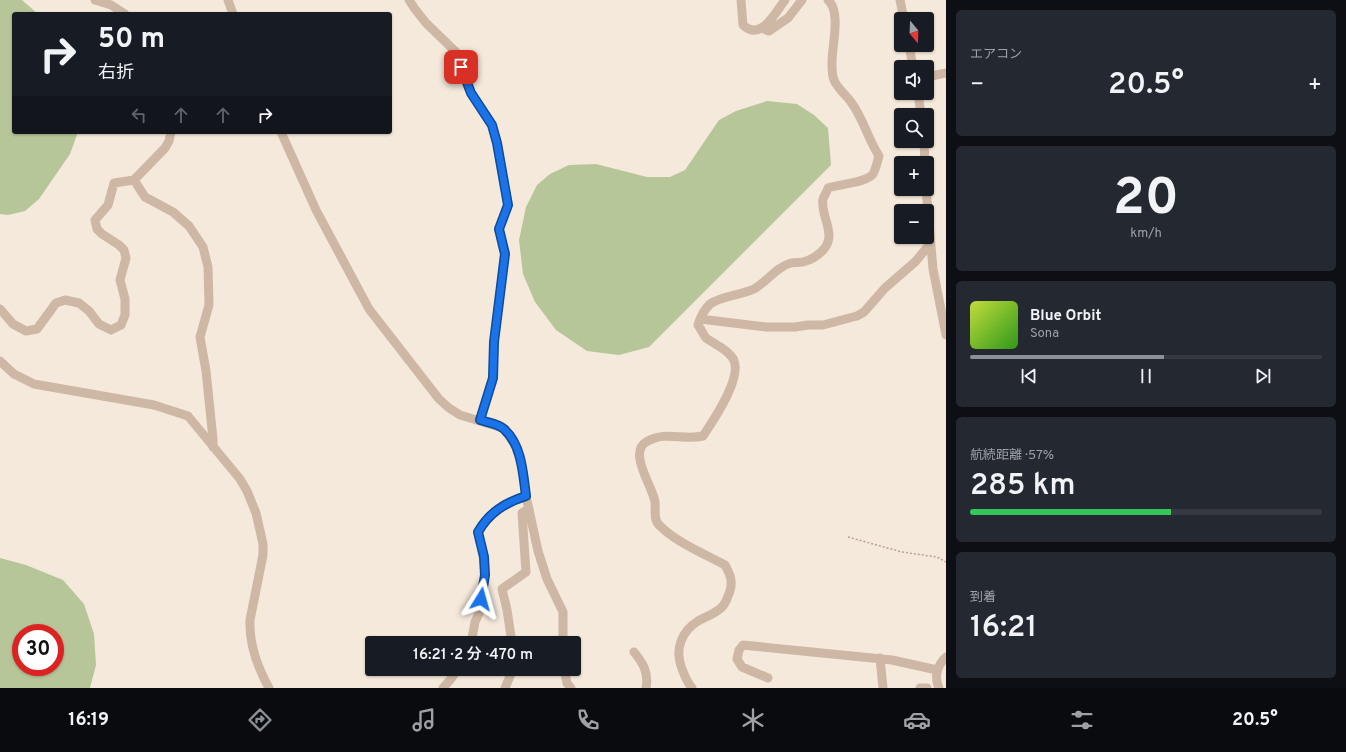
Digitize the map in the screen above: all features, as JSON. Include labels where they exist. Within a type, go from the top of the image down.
[{"type":"street","points":[[95,0],[111,5],[122,12]]},
{"type":"street","points":[[228,0],[232,12]]},
{"type":"street","points":[[409,0],[414,9],[426,23],[457,53],[471,93],[492,125],[497,143],[508,205],[499,229],[505,254],[494,342],[493,378],[480,420]]},
{"type":"street","points":[[741,0],[742,25],[748,31],[756,31],[765,26],[785,0]]},
{"type":"street","points":[[762,28],[769,31],[788,18],[802,0]]},
{"type":"street","points":[[692,688],[687,682],[680,661],[678,649],[686,631],[721,608],[727,598],[732,584],[725,565],[672,536],[658,524],[655,501],[643,471],[640,449],[645,443],[663,436],[694,438],[703,436],[723,405],[736,369],[732,356],[705,337],[698,325],[700,319],[711,304],[729,296],[743,293],[755,288],[780,268],[791,262],[803,262],[815,258],[825,248],[829,239],[829,231],[823,208],[823,199],[828,188],[838,184],[847,184],[860,181],[872,176],[876,168],[879,156],[851,101],[834,81],[832,65],[836,20],[828,0]]},
{"type":"street","points":[[900,0],[903,12]]},
{"type":"street","points":[[934,76],[946,73]]},
{"type":"street","points":[[0,309],[12,324],[26,331],[37,329],[56,303],[65,300],[79,303],[89,311],[99,324],[111,330],[121,325],[125,315],[125,299],[120,280],[126,258],[124,250],[119,245],[97,229],[95,220],[108,205],[114,183],[134,180],[165,148],[171,134]]},
{"type":"street","points":[[281,134],[316,210],[369,309],[439,399],[460,415],[503,428],[515,444],[522,465],[526,496],[540,558],[547,579],[563,612],[563,636]]},
{"type":"street","points":[[134,180],[145,197],[173,212],[189,226],[203,247],[208,267],[209,304],[200,337],[206,371],[213,447]]},
{"type":"street","points":[[700,319],[766,328],[823,325],[857,316],[864,312],[886,288],[915,262],[930,244]]},
{"type":"street","points":[[930,244],[933,269],[946,335]]},
{"type":"street","points":[[0,361],[14,374],[34,384],[154,405],[188,416],[243,485],[253,502],[263,544],[263,555],[250,620],[250,630],[256,655],[269,688]]},
{"type":"street","points":[[472,636],[475,622],[480,611],[485,575],[484,557],[478,532],[484,521],[499,509],[511,501],[526,496]]},
{"type":"street","points":[[511,636],[502,589],[526,572],[522,513],[529,509]]},
{"type":"street","points":[[768,678],[742,667],[737,659],[739,650],[743,645],[880,658],[937,670]]},
{"type":"street","points":[[634,652],[643,663],[646,674],[646,688]]},
{"type":"street","points":[[938,687],[937,670],[940,663],[946,657]]},
{"type":"street","points":[[880,658],[883,688]]},
{"type":"street","points":[[506,688],[510,676]]},
{"type":"street","points":[[566,676],[567,683],[571,688]]},
{"type":"street","points":[[443,688],[452,684]]},
{"type":"street","points":[[920,688],[927,688]]},
{"type":"path","points":[[848,537],[902,552],[937,557],[946,562]]},
{"type":"green space","points":[[0,0],[22,0],[36,12],[12,12],[12,134],[77,134],[70,154],[39,199],[25,211],[8,215],[0,214]]},
{"type":"green space","points":[[767,101],[797,104],[814,115],[828,128],[831,165],[649,347],[619,355],[587,351],[556,330],[535,302],[523,274],[519,240],[526,207],[537,185],[550,174],[569,165],[596,164],[647,177],[670,177],[685,170],[719,120],[736,111]]},
{"type":"green space","points":[[0,558],[26,565],[63,580],[84,604],[94,634],[96,665],[90,688],[0,688]]},
{"type":"route","points":[[461,67],[471,93],[492,125],[497,143],[508,205],[499,229],[505,254],[494,342],[493,378],[480,420],[503,428],[515,444],[522,465],[526,496],[511,501],[499,509],[484,521],[478,532],[484,557],[485,575],[481,599]]}]
